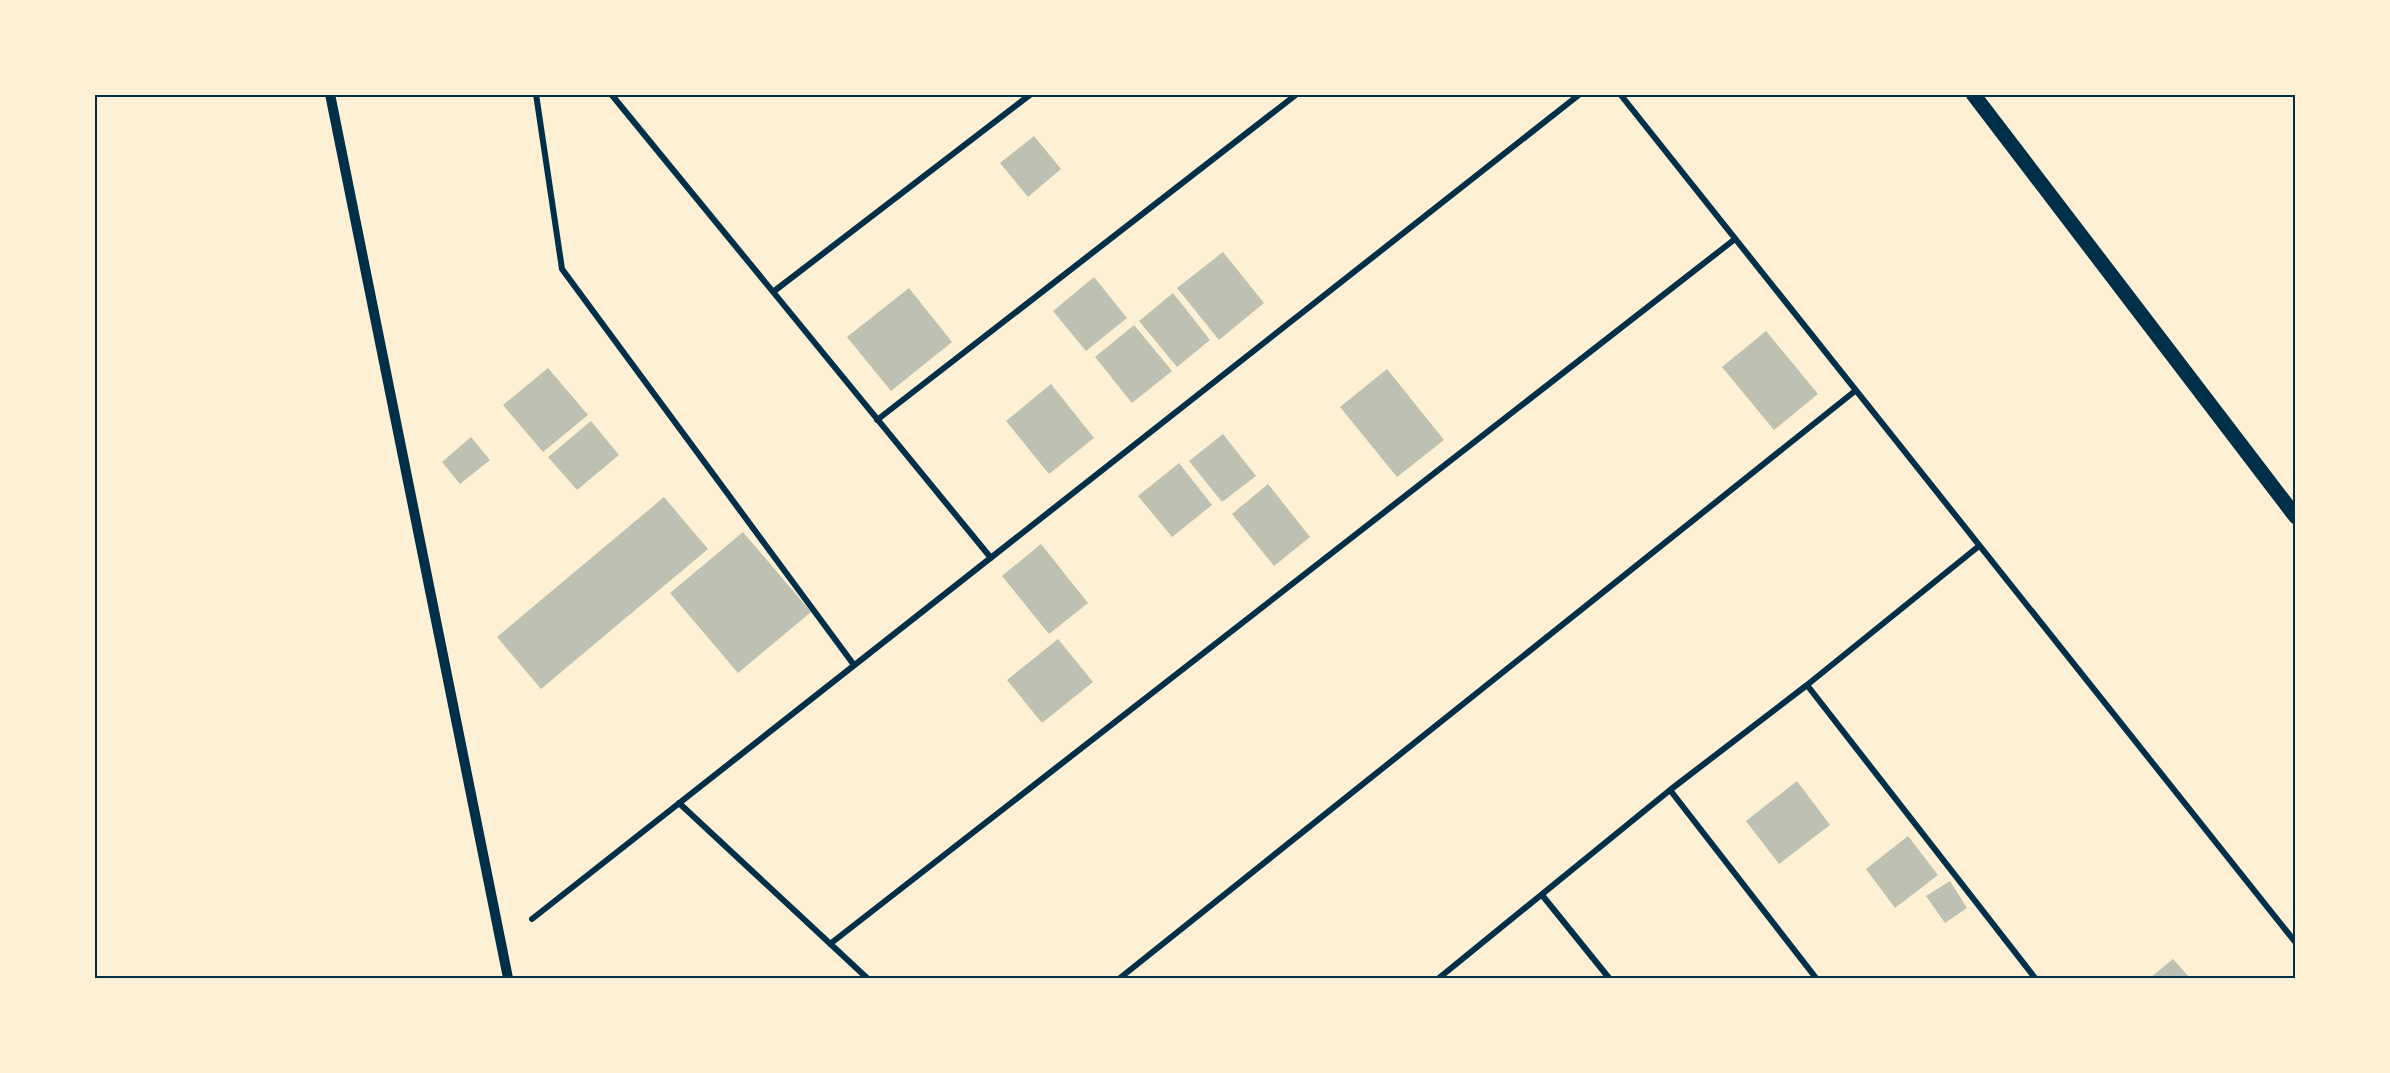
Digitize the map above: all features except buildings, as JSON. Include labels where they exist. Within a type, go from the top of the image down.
[{"type":"main road","points":[[1973,94],[2295,517]]},
{"type":"street","points":[[330,94],[508,978]]},
{"type":"street","points":[[536,94],[562,269],[854,665]]},
{"type":"street","points":[[611,94],[991,558]]},
{"type":"street","points":[[773,292],[1032,94]]},
{"type":"street","points":[[877,420],[1297,94]]},
{"type":"street","points":[[532,919],[1580,94]]},
{"type":"street","points":[[1620,94],[2295,943]]},
{"type":"street","points":[[830,944],[1735,239]]},
{"type":"street","points":[[1120,978],[1855,391]]},
{"type":"street","points":[[1439,978],[1670,790],[1807,685],[1979,546]]},
{"type":"street","points":[[1807,685],[2035,978]]},
{"type":"street","points":[[1670,790],[1816,978]]},
{"type":"street","points":[[680,803],[867,978]]},
{"type":"street","points":[[1542,895],[1608,978]]}]
